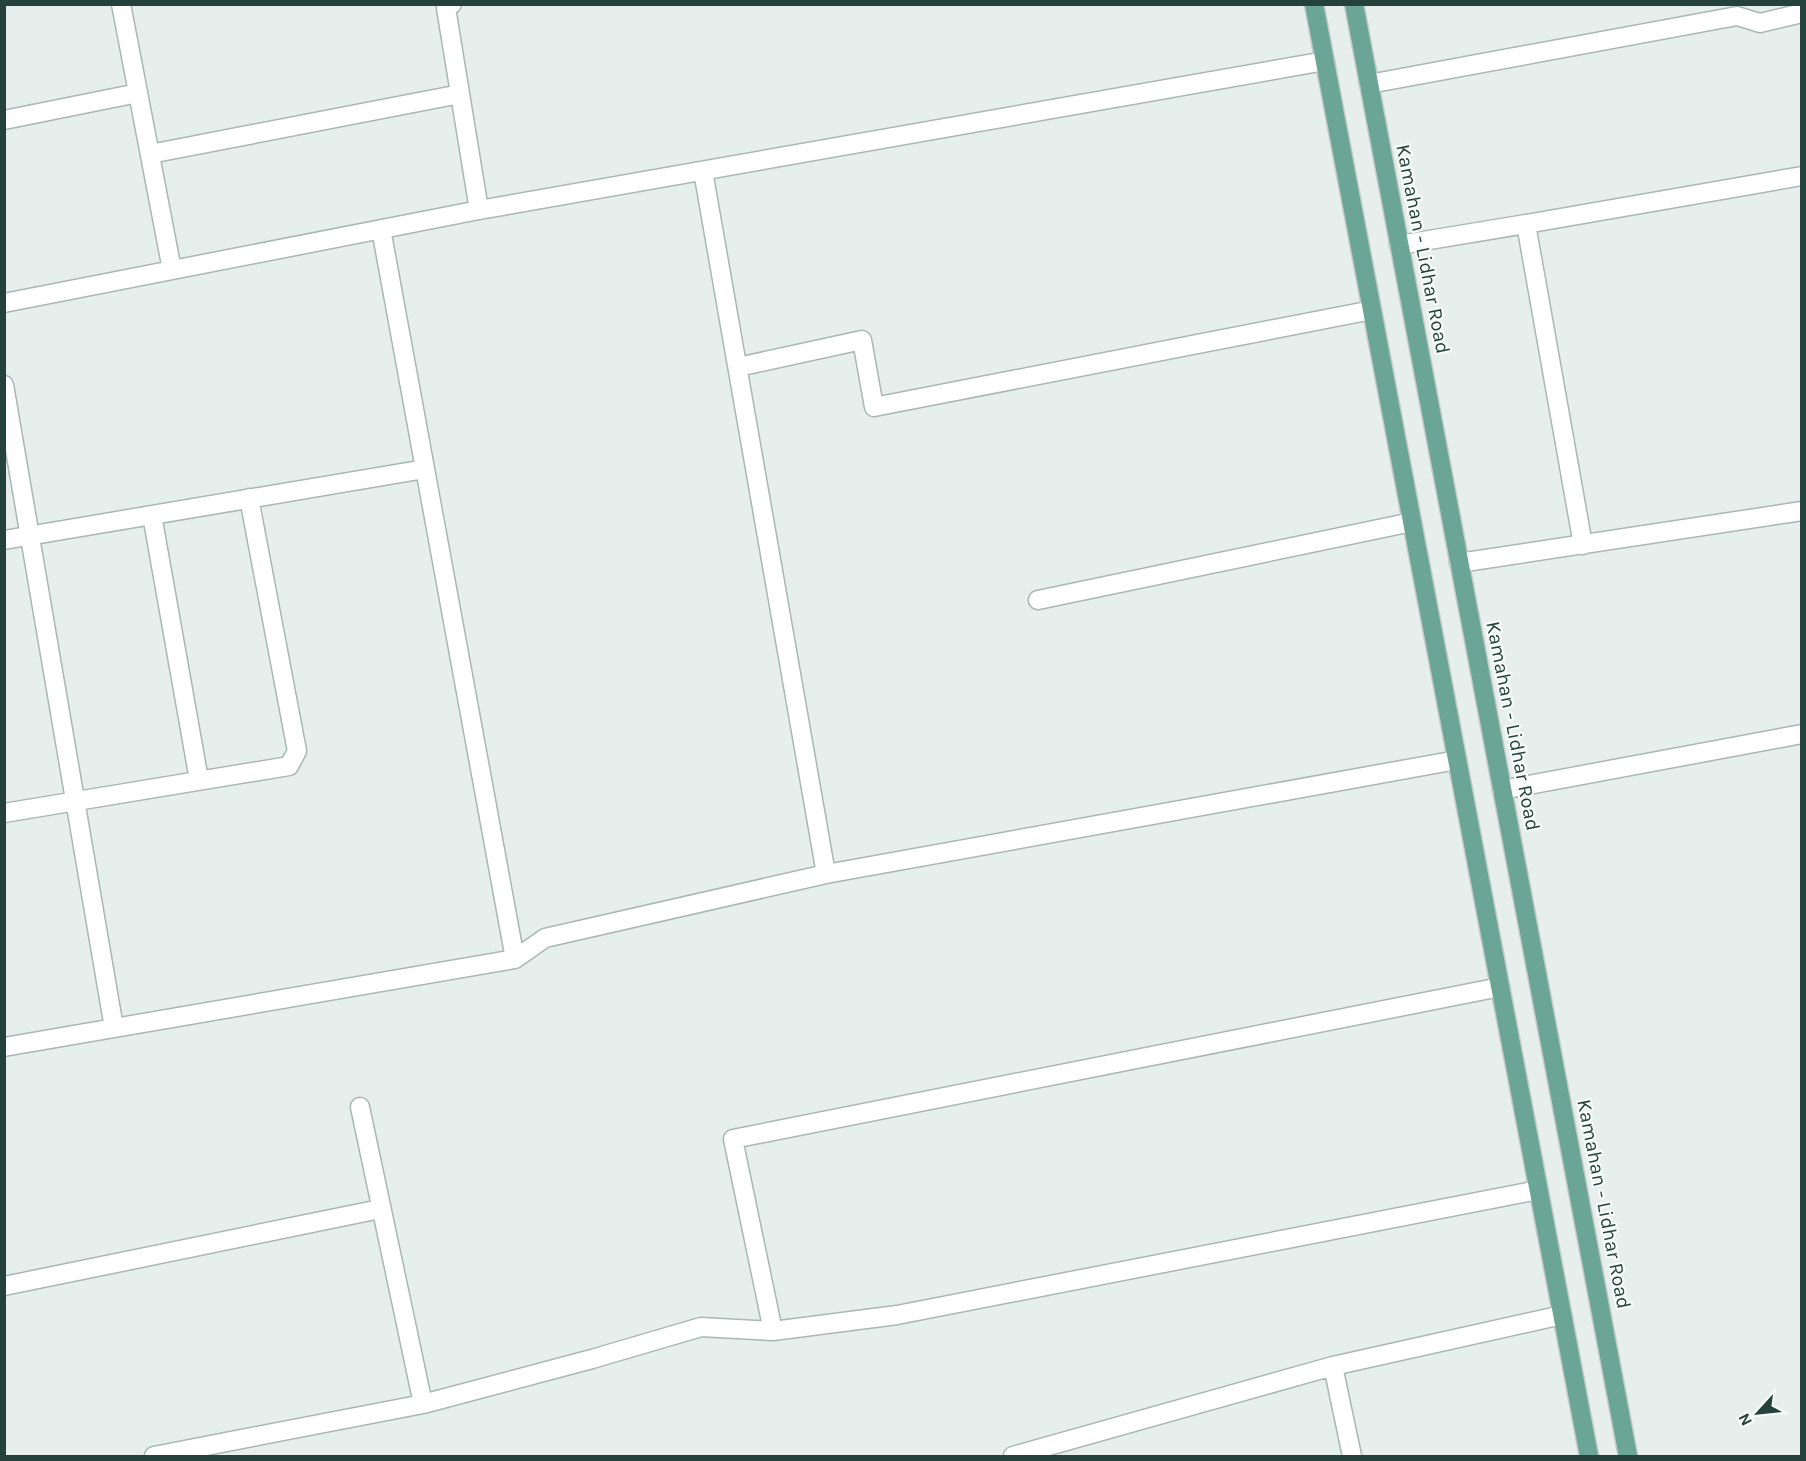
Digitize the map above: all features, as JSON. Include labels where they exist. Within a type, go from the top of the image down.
[{"type":"main road","points":[[1314,4],[1588,1456]]},
{"type":"main road","name":"Kamahan - Lidhar Road","points":[[1354,4],[1628,1456]]},
{"type":"street","points":[[121,4],[172,270]]},
{"type":"street","points":[[452,4],[446,8],[479,210]]},
{"type":"street","points":[[1369,84],[1737,16],[1760,23],[1802,13]]},
{"type":"street","points":[[4,303],[479,210],[1324,61]]},
{"type":"street","points":[[4,120],[138,93]]},
{"type":"street","points":[[150,154],[460,94]]},
{"type":"street","points":[[703,171],[826,874]]},
{"type":"street","points":[[1399,245],[1802,176]]},
{"type":"street","points":[[1526,225],[1583,545]]},
{"type":"street","points":[[381,229],[515,959]]},
{"type":"street","points":[[738,367],[862,340],[874,407],[1372,310]]},
{"type":"street","points":[[4,385],[114,1028]]},
{"type":"street","points":[[4,540],[425,469]]},
{"type":"street","points":[[4,813],[289,766],[297,751],[249,498]]},
{"type":"street","points":[[1459,563],[1802,512]]},
{"type":"street","points":[[152,514],[199,780]]},
{"type":"street","points":[[1038,600],[1412,522]]},
{"type":"street","points":[[1502,790],[1802,734]]},
{"type":"street","points":[[4,1047],[515,959],[545,938],[826,874],[1457,760]]},
{"type":"street","points":[[773,1331],[733,1139],[1500,987]]},
{"type":"street","points":[[360,1107],[423,1404]]},
{"type":"street","points":[[154,1456],[423,1404],[701,1327],[773,1331],[897,1315],[1538,1190]]},
{"type":"street","points":[[4,1286],[380,1209]]},
{"type":"street","points":[[1013,1456],[1333,1366],[1562,1315]]},
{"type":"street","points":[[1333,1366],[1352,1456]]}]
